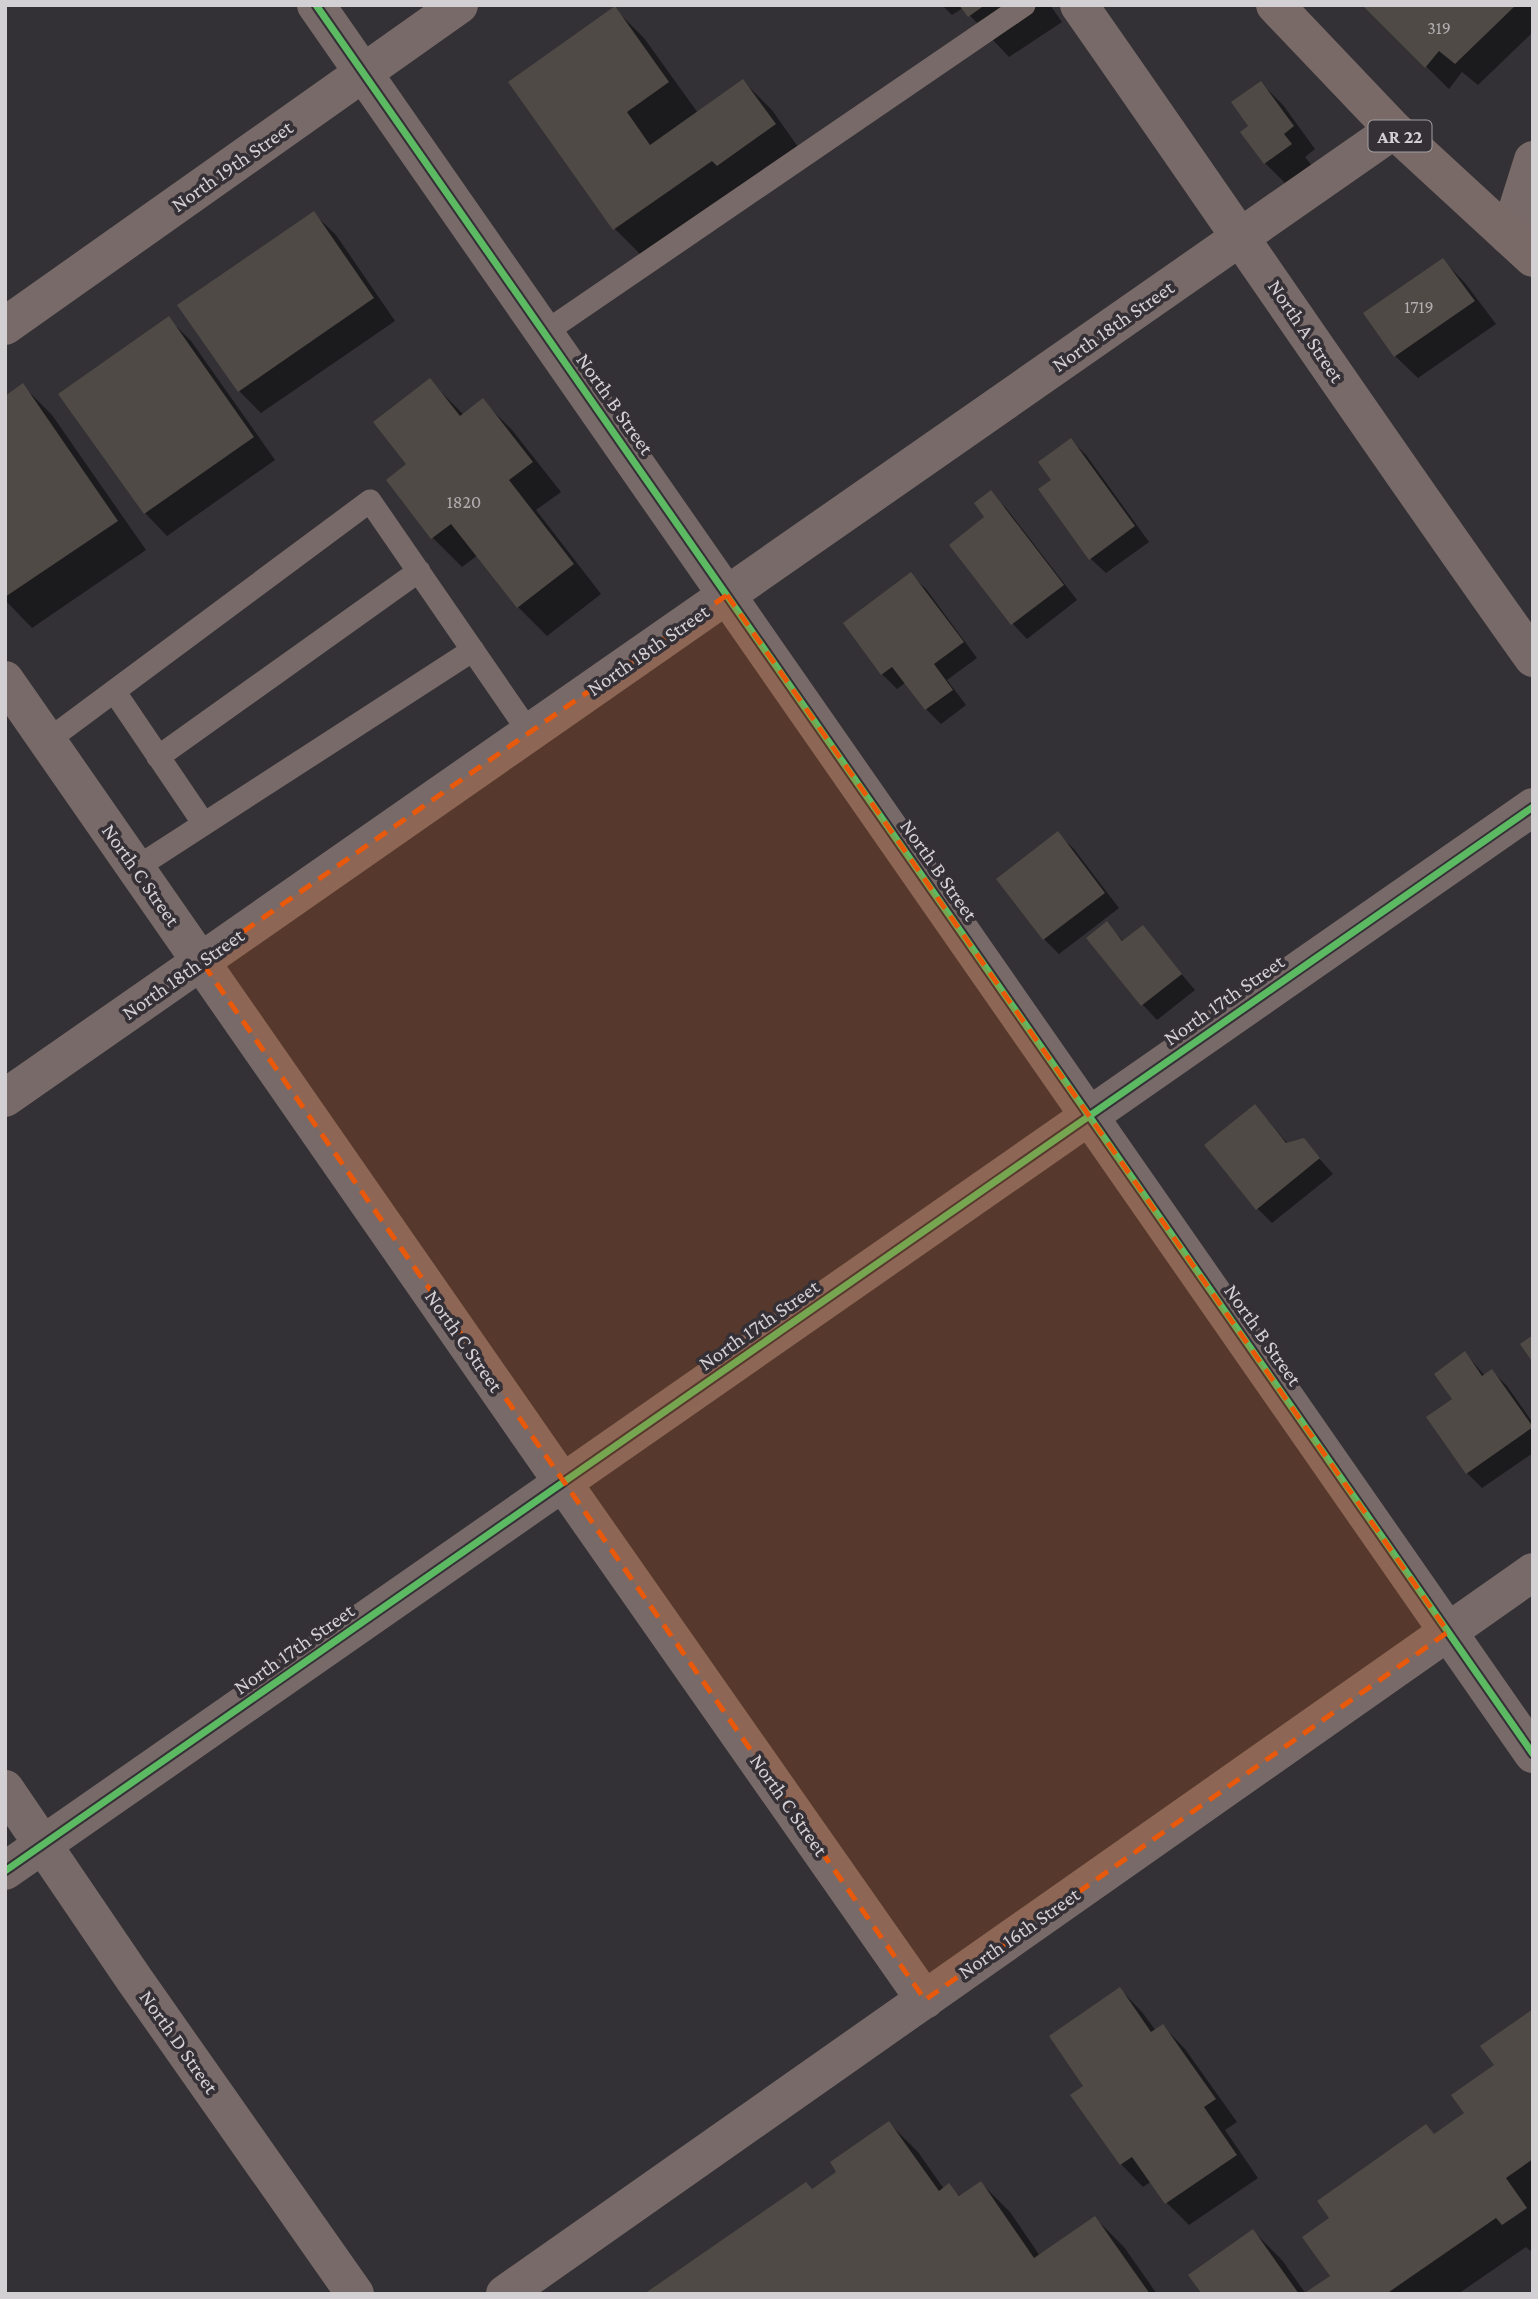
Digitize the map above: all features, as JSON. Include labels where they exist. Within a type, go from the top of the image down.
[{"type":"main road","name":"AR 22","points":[[1275,5],[1394,131],[1521,247]]},
{"type":"street","name":"North B Street","points":[[316,5],[1533,1755]]},
{"type":"street","name":"North 19th Street","points":[[5,326],[460,5]]},
{"type":"street","name":"North A Street","points":[[1079,5],[1533,658]]},
{"type":"street","name":"North 18th Street","points":[[5,1098],[1394,131]]},
{"type":"street","points":[[1521,247],[1533,160]]},
{"type":"street","name":"North C Street","points":[[5,680],[925,2000]]},
{"type":"street","name":"North 17th Street","points":[[5,1871],[1533,807]]},
{"type":"street","name":"North 16th Street","points":[[505,2294],[1533,1572]]},
{"type":"street","name":"North D Street","points":[[5,1789],[134,1979],[355,2294]]},
{"type":"lane","points":[[544,333],[1024,5]]},
{"type":"lane","points":[[47,741],[370,500],[529,732]]},
{"type":"lane","points":[[158,757],[419,571]]},
{"type":"lane","points":[[136,868],[473,650]]},
{"type":"lane","points":[[114,691],[204,824]]},
{"type":"highlighted area","points":[[727,595],[1448,1632],[925,2000],[201,961]]},
{"type":"building","points":[[959,5],[985,5],[968,17]]},
{"type":"building","points":[[1362,5],[1516,5],[1455,64],[1439,51],[1425,68]]},
{"type":"building","points":[[615,6],[669,82],[627,112],[650,145],[743,79],[776,124],[717,166],[712,161],[613,230],[508,82]]},
{"type":"building","points":[[1261,81],[1294,126],[1284,134],[1292,144],[1264,164],[1240,132],[1248,126],[1231,102]]},
{"type":"building","points":[[314,211],[374,298],[238,392],[177,305]]},
{"type":"building","points":[[1443,258],[1475,301],[1394,357],[1363,313]]},
{"type":"building","points":[[169,316],[254,437],[144,514],[58,394]]},
{"type":"building","points":[[430,378],[460,416],[483,398],[533,462],[509,480],[574,564],[517,608],[451,524],[431,539],[386,480],[406,464],[373,422]]},
{"type":"building","points":[[23,383],[118,521],[5,597],[5,396]]},
{"type":"building","points":[[1071,438],[1135,526],[1089,560],[1038,489],[1051,480],[1038,462]]},
{"type":"building","points":[[991,490],[1064,585],[1011,625],[949,545],[984,517],[974,503]]},
{"type":"building","points":[[911,572],[964,642],[934,664],[953,690],[925,710],[892,667],[881,675],[843,623]]},
{"type":"building","points":[[1058,831],[1105,893],[1043,940],[996,879]]},
{"type":"building","points":[[1107,921],[1122,941],[1143,925],[1182,974],[1141,1006],[1086,938]]},
{"type":"building","points":[[1255,1104],[1286,1143],[1304,1138],[1320,1158],[1256,1210],[1204,1145]]},
{"type":"building","points":[[1533,1335],[1533,1363],[1520,1344]]},
{"type":"building","points":[[1465,1351],[1482,1376],[1492,1369],[1533,1427],[1466,1474],[1426,1417],[1452,1399],[1434,1374]]},
{"type":"building","points":[[1120,1987],[1151,2032],[1163,2024],[1216,2099],[1204,2107],[1237,2155],[1165,2204],[1132,2157],[1120,2165],[1070,2095],[1083,2086],[1049,2036]]},
{"type":"building","points":[[1533,2009],[1533,2159],[1506,2178],[1527,2208],[1502,2225],[1496,2218],[1389,2292],[1391,2294],[1303,2294],[1330,2276],[1302,2237],[1329,2218],[1317,2201],[1426,2124],[1434,2134],[1464,2113],[1451,2095],[1494,2065],[1480,2046]]},
{"type":"building","points":[[889,2121],[939,2191],[949,2183],[959,2196],[981,2181],[1034,2258],[1095,2216],[1150,2294],[644,2294],[806,2182],[812,2189],[836,2172],[830,2162]]},
{"type":"building","points":[[1253,2229],[1299,2294],[1202,2294],[1188,2275]]},
{"type":"cycle path","points":[[316,5],[1533,1754]]},
{"type":"cycle path","points":[[5,1871],[1533,807]]}]
